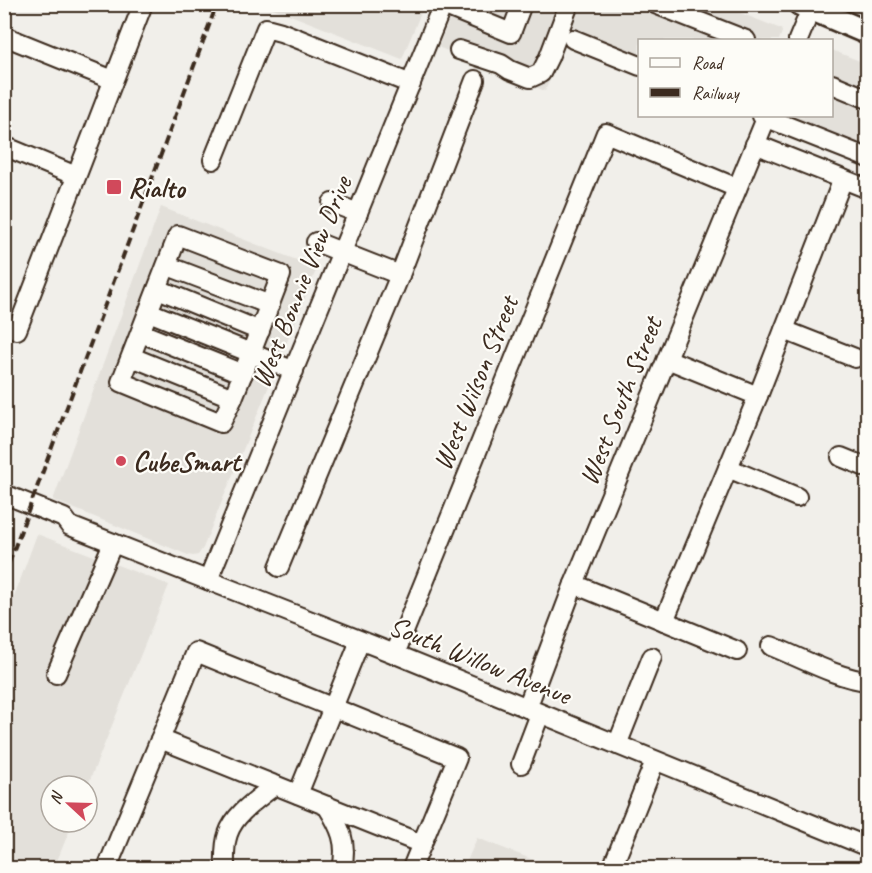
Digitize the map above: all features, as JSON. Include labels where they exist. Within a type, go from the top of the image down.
[{"type":"main road","points":[[808,6],[867,33]]},
{"type":"street","points":[[18,330],[143,4]]},
{"type":"street","points":[[501,64],[522,4]]},
{"type":"street","points":[[459,50],[501,64],[530,78],[541,73],[569,4]]},
{"type":"street","points":[[656,4],[744,39]]},
{"type":"street","points":[[443,5],[511,33]]},
{"type":"street","name":"West Bonnie View Drive","points":[[208,580],[443,5]]},
{"type":"street","points":[[798,39],[808,6]]},
{"type":"street","points":[[213,160],[266,28],[411,84]]},
{"type":"street","points":[[4,36],[113,80]]},
{"type":"street","points":[[573,39],[638,66]]},
{"type":"street","points":[[279,567],[400,275],[476,81]]},
{"type":"street","points":[[833,85],[867,99]]},
{"type":"street","name":"West South Street","points":[[521,764],[533,711],[574,584],[765,117]]},
{"type":"street","points":[[770,117],[803,123],[867,158]]},
{"type":"street","name":"West Wilson Street","points":[[395,654],[606,133],[737,188]]},
{"type":"street","points":[[755,144],[867,189]]},
{"type":"street","points":[[4,146],[76,176]]},
{"type":"street","points":[[664,621],[758,396],[843,179]]},
{"type":"street","points":[[332,203],[358,213]]},
{"type":"street","points":[[178,235],[281,275],[222,423],[122,382],[168,266],[178,235]]},
{"type":"street","points":[[316,242],[400,275]]},
{"type":"street","points":[[168,266],[270,305]]},
{"type":"street","points":[[158,289],[260,331]]},
{"type":"street","points":[[149,312],[294,371]]},
{"type":"street","points":[[784,330],[855,358]]},
{"type":"street","points":[[141,333],[243,374]]},
{"type":"street","points":[[132,357],[233,398]]},
{"type":"street","points":[[667,359],[758,396]]},
{"type":"street","points":[[841,457],[867,468]]},
{"type":"street","points":[[728,468],[797,497]]},
{"type":"street","name":"South Willow Avenue","points":[[4,494],[64,518],[70,526],[395,654],[867,847]]},
{"type":"street","name":"South Willow Avenue","points":[[4,506],[61,529],[70,526]]},
{"type":"street","points":[[56,674],[113,543]]},
{"type":"street","points":[[574,584],[737,651]]},
{"type":"street","points":[[298,794],[360,640]]},
{"type":"street","points":[[771,646],[843,676],[867,681]]},
{"type":"street","points":[[111,867],[196,652],[457,759],[412,868]]},
{"type":"street","points":[[617,745],[652,657]]},
{"type":"street","points":[[160,739],[422,844]]},
{"type":"street","points":[[612,868],[655,761]]},
{"type":"street","points":[[225,868],[228,834],[236,819],[275,785]]},
{"type":"street","points":[[327,806],[338,824],[345,847],[342,868]]},
{"type":"shaded area","points":[[456,4],[720,5],[781,29],[782,32],[779,39],[638,39],[638,63],[569,34],[545,91],[438,47]]},
{"type":"shaded area","points":[[265,5],[424,5],[402,59]]},
{"type":"shaded area","points":[[841,5],[867,5],[867,15]]},
{"type":"shaded area","points":[[833,50],[867,64],[867,166],[779,132],[785,117],[833,117]]},
{"type":"shaded area","points":[[161,207],[317,268],[203,548],[198,555],[193,556],[53,500]]},
{"type":"shaded area","points":[[37,534],[169,585],[92,774],[39,774],[39,834],[68,834],[54,868],[5,868],[4,624]]},
{"type":"shaded area","points":[[477,838],[554,868],[464,868]]},
{"type":"railway","points":[[4,576],[217,4]]},
{"type":"place","name":"Rialto","points":[[114,187]]},
{"type":"place","name":"CubeSmart","points":[[121,461]]}]
